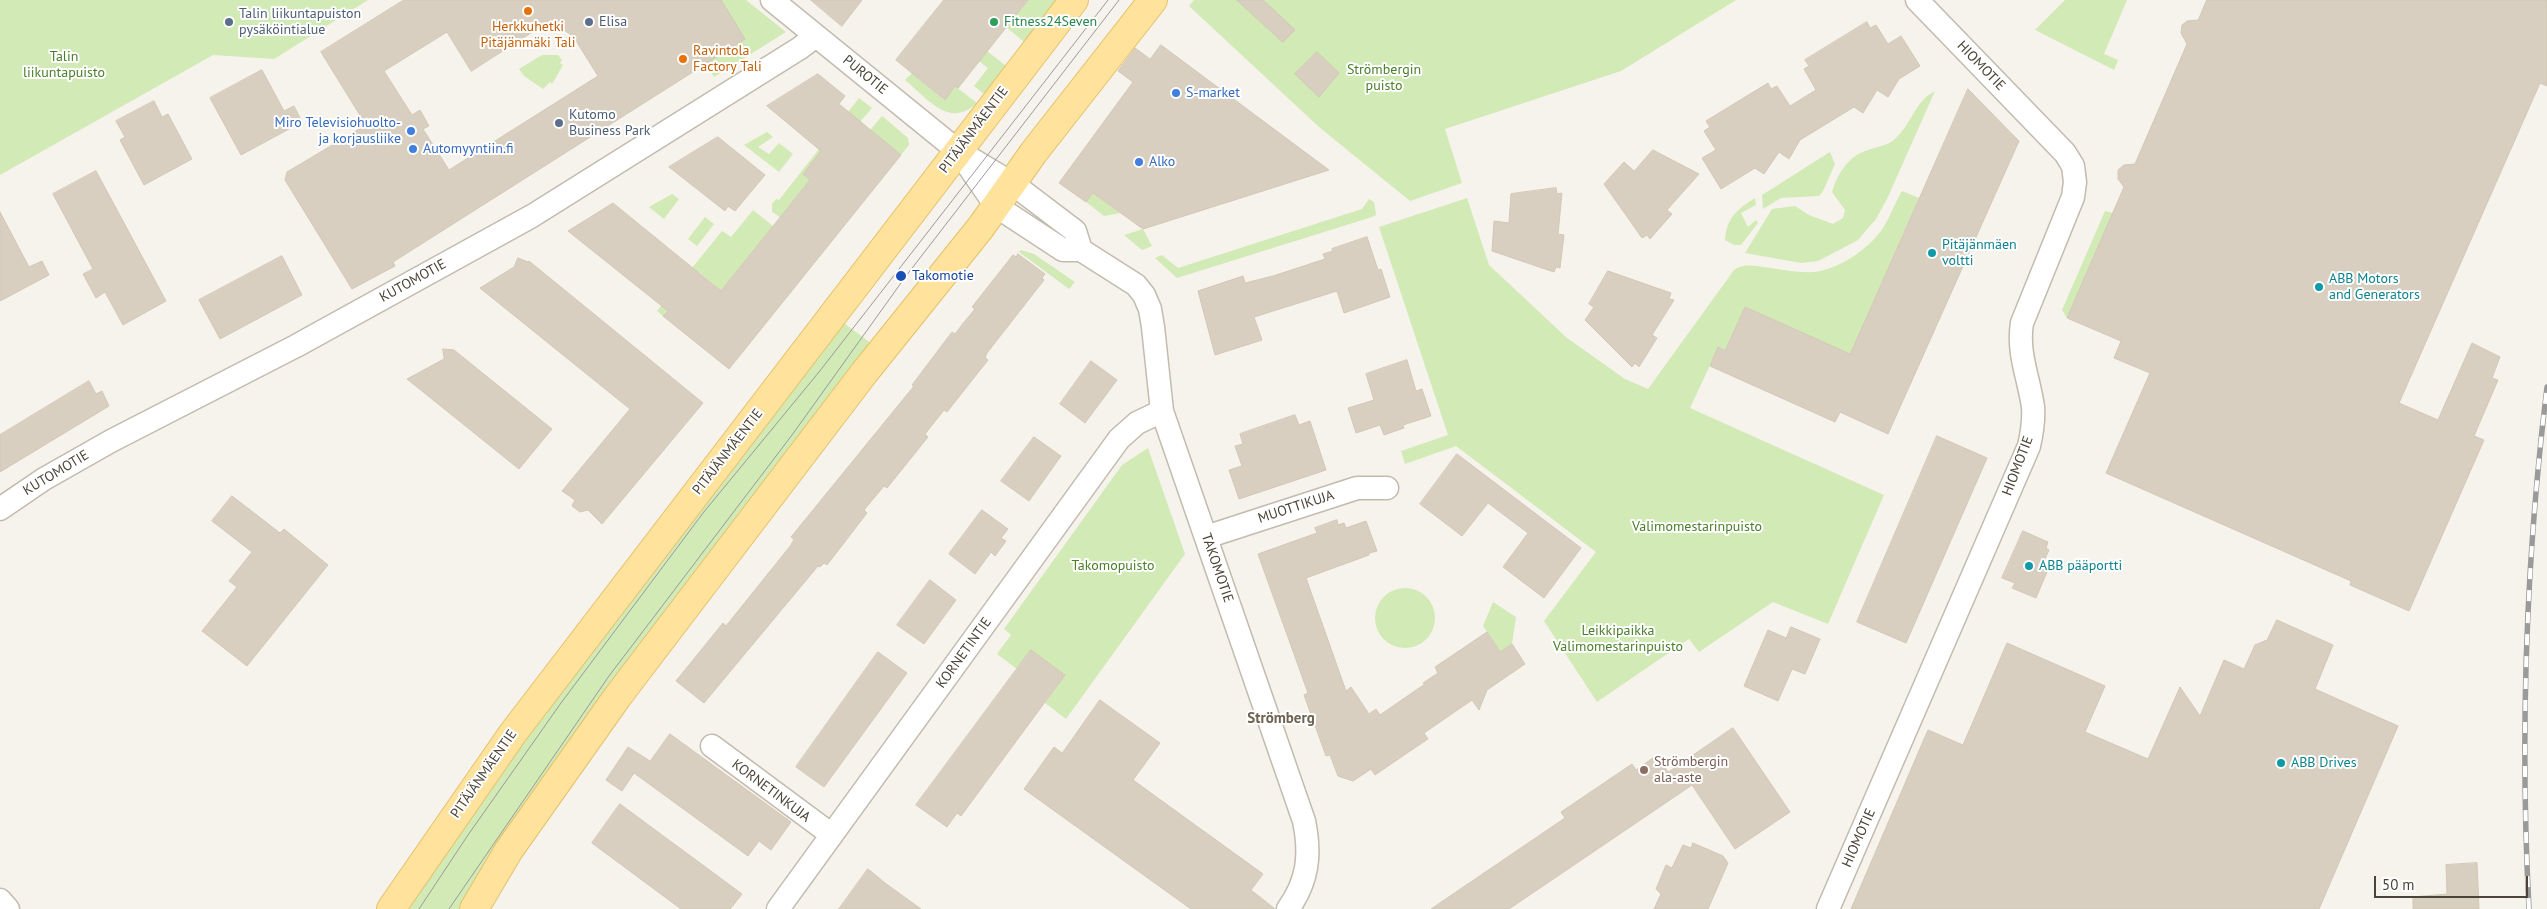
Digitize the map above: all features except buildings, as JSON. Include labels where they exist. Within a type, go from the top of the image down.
[{"type":"main road","name":"PITÄJÄNMÄENTIE","points":[[391,909],[513,733],[1074,0]]},
{"type":"main road","points":[[474,909],[509,850],[618,696],[864,374],[1013,184],[1034,152],[1153,0]]},
{"type":"street","name":"PUROTIE","points":[[772,0],[958,151]]},
{"type":"street","name":"HIOMOTIE","points":[[1828,909],[2029,446],[2033,427],[2033,407],[2020,348],[2022,323],[2067,214],[2076,182],[2073,166],[2065,153],[1917,0]]},
{"type":"street","name":"KUTOMOTIE","points":[[0,509],[44,479],[111,441],[296,346],[532,216],[800,48],[816,36]]},
{"type":"street","points":[[958,151],[1013,184],[1075,232],[1081,250]]},
{"type":"street","name":"TAKOMOTIE","points":[[958,151],[996,206],[1063,250],[1081,250],[1136,285],[1144,295],[1150,309],[1153,327],[1162,411],[1304,821],[1309,854],[1305,880],[1288,909]]},
{"type":"street","name":"KORNETINTIE","points":[[778,909],[1119,439],[1137,423],[1162,411]]},
{"type":"street","name":"MUOTTIKUJA","points":[[1206,536],[1356,488],[1386,488]]},
{"type":"street","name":"KORNETINKUJA","points":[[712,746],[832,835]]},
{"type":"street","points":[[0,900],[8,909]]},
{"type":"green space","name":"Talin liikuntapuisto","points":[[0,0],[368,0],[274,59],[213,55],[0,175]]},
{"type":"green space","points":[[721,0],[746,0],[786,32],[714,77],[706,64]]},
{"type":"green space","points":[[1028,0],[1056,0],[1024,42],[1006,27]]},
{"type":"green space","name":"Strömbergin puisto","points":[[1194,0],[1736,0],[1621,71],[1445,129],[1462,183],[1410,201],[1319,127],[1189,6]]},
{"type":"green space","points":[[2065,0],[2127,0],[2104,54],[2118,60],[2114,70],[2035,30]]},
{"type":"green space","points":[[987,51],[1006,66],[984,94],[974,86],[988,68],[979,61]]},
{"type":"green space","points":[[542,55],[558,55],[562,60],[560,63],[563,65],[552,84],[550,82],[543,89],[524,76],[519,69]]},
{"type":"green space","points":[[912,73],[944,100],[955,86],[977,103],[967,110],[957,113],[939,108],[905,80]]},
{"type":"green space","points":[[1935,91],[1887,199],[1876,219],[1858,240],[1818,261],[1801,263],[1745,253],[1772,209],[1795,206],[1809,215],[1833,224],[1843,218],[1845,210],[1832,192],[1837,178],[1845,166],[1855,156],[1893,141],[1906,126],[1923,100]]},
{"type":"green space","points":[[859,98],[872,108],[860,122],[837,132],[803,174],[810,180],[780,217],[772,212],[772,204],[776,199],[779,200]]},
{"type":"green space","points":[[882,116],[908,138],[909,145],[901,155],[870,130]]},
{"type":"green space","points":[[767,132],[773,137],[758,147],[769,154],[779,143],[793,154],[779,172],[744,145]]},
{"type":"green space","points":[[1830,152],[1835,164],[1819,196],[1781,198],[1763,209],[1762,195]]},
{"type":"green space","name":"Valimomestarinpuisto","points":[[1902,191],[1919,198],[1850,354],[1745,307],[1725,351],[1718,348],[1690,408],[1884,495],[1828,624],[1773,602],[1699,652],[1689,639],[1597,702],[1544,621],[1596,552],[1456,446],[1405,464],[1401,451],[1448,435],[1379,227],[1467,198],[1489,265],[1567,338],[1625,379],[1648,389],[1734,270],[1742,266],[1751,266],[1797,272],[1813,272],[1842,263],[1861,251],[1877,236],[1886,224]]},
{"type":"green space","points":[[1093,193],[1120,213],[1104,216],[1086,202]]},
{"type":"green space","points":[[672,194],[679,199],[664,219],[649,207]]},
{"type":"green space","points":[[1755,198],[1756,205],[1741,213],[1748,227],[1756,220],[1758,223],[1741,245],[1734,245],[1725,240],[1730,220]]},
{"type":"green space","points":[[1369,199],[1374,202],[1376,215],[1372,217],[1177,278],[1155,258],[1162,255],[1178,268],[1362,209]]},
{"type":"green space","points":[[753,210],[773,226],[721,291],[699,272],[663,316],[657,311],[722,231],[731,237]]},
{"type":"green space","points":[[2105,211],[2113,213],[2067,318],[2062,310]]},
{"type":"green space","points":[[705,217],[714,224],[697,246],[688,239]]},
{"type":"green space","points":[[1143,229],[1152,246],[1142,250],[1124,235]]},
{"type":"green space","points":[[1021,250],[1034,254],[1075,282],[1069,289],[1019,252]]},
{"type":"green space","points":[[844,323],[872,344],[467,909],[409,909],[453,838],[526,736],[691,518]]},
{"type":"green space","name":"Takomopuisto","points":[[1148,448],[1185,554],[1066,719],[1045,703],[1065,675],[1031,650],[1017,669],[997,654],[1011,635],[1004,629],[1122,465]]},
{"type":"green space","points":[[1405,588],[1417,590],[1430,601],[1435,618],[1433,630],[1422,643],[1405,648],[1393,646],[1380,635],[1375,618],[1377,606],[1388,593]]},
{"type":"green space","points":[[1493,602],[1516,617],[1512,644],[1500,652],[1483,626]]},
{"type":"tram line","points":[[419,909],[468,835],[561,703],[703,513],[819,372],[1108,0]]},
{"type":"tram line","points":[[449,909],[609,676],[792,435],[906,276],[1119,0]]},
{"type":"railway","points":[[2529,909],[2525,779],[2527,648],[2534,517],[2547,387]]},
{"type":"place","name":"Herkkuhetki Pitäjänmäki Tali","points":[[528,11]]},
{"type":"place","name":"Talin liikuntapuiston pysäköintialue","points":[[229,22]]},
{"type":"place","name":"Elisa","points":[[589,22]]},
{"type":"place","name":"Fitness24Seven","points":[[994,22]]},
{"type":"place","name":"Ravintola Factory Tali","points":[[683,59]]},
{"type":"place","name":"S-market","points":[[1176,93]]},
{"type":"place","name":"Kutomo Business Park","points":[[559,123]]},
{"type":"place","name":"Miro Televisiohuolto- ja korjausliike","points":[[411,131]]},
{"type":"place","name":"Automyyntiin.fi","points":[[413,149]]},
{"type":"place","name":"Alko","points":[[1139,162]]},
{"type":"place","name":"Pitäjänmäen voltti","points":[[1932,253]]},
{"type":"place","name":"Takomotie","points":[[901,276]]},
{"type":"place","name":"ABB Motors and Generators","points":[[2319,287]]},
{"type":"place","name":"ABB pääportti","points":[[2029,566]]},
{"type":"place","name":"ABB Drives","points":[[2281,763]]},
{"type":"place","name":"Strömbergin ala-aste","points":[[1644,770]]},
{"type":"district","name":"Strömberg","points":[[1281,719]]},
{"type":"park label","name":"Leikkipaikka Valimomestarinpuisto","points":[[1618,640]]}]
